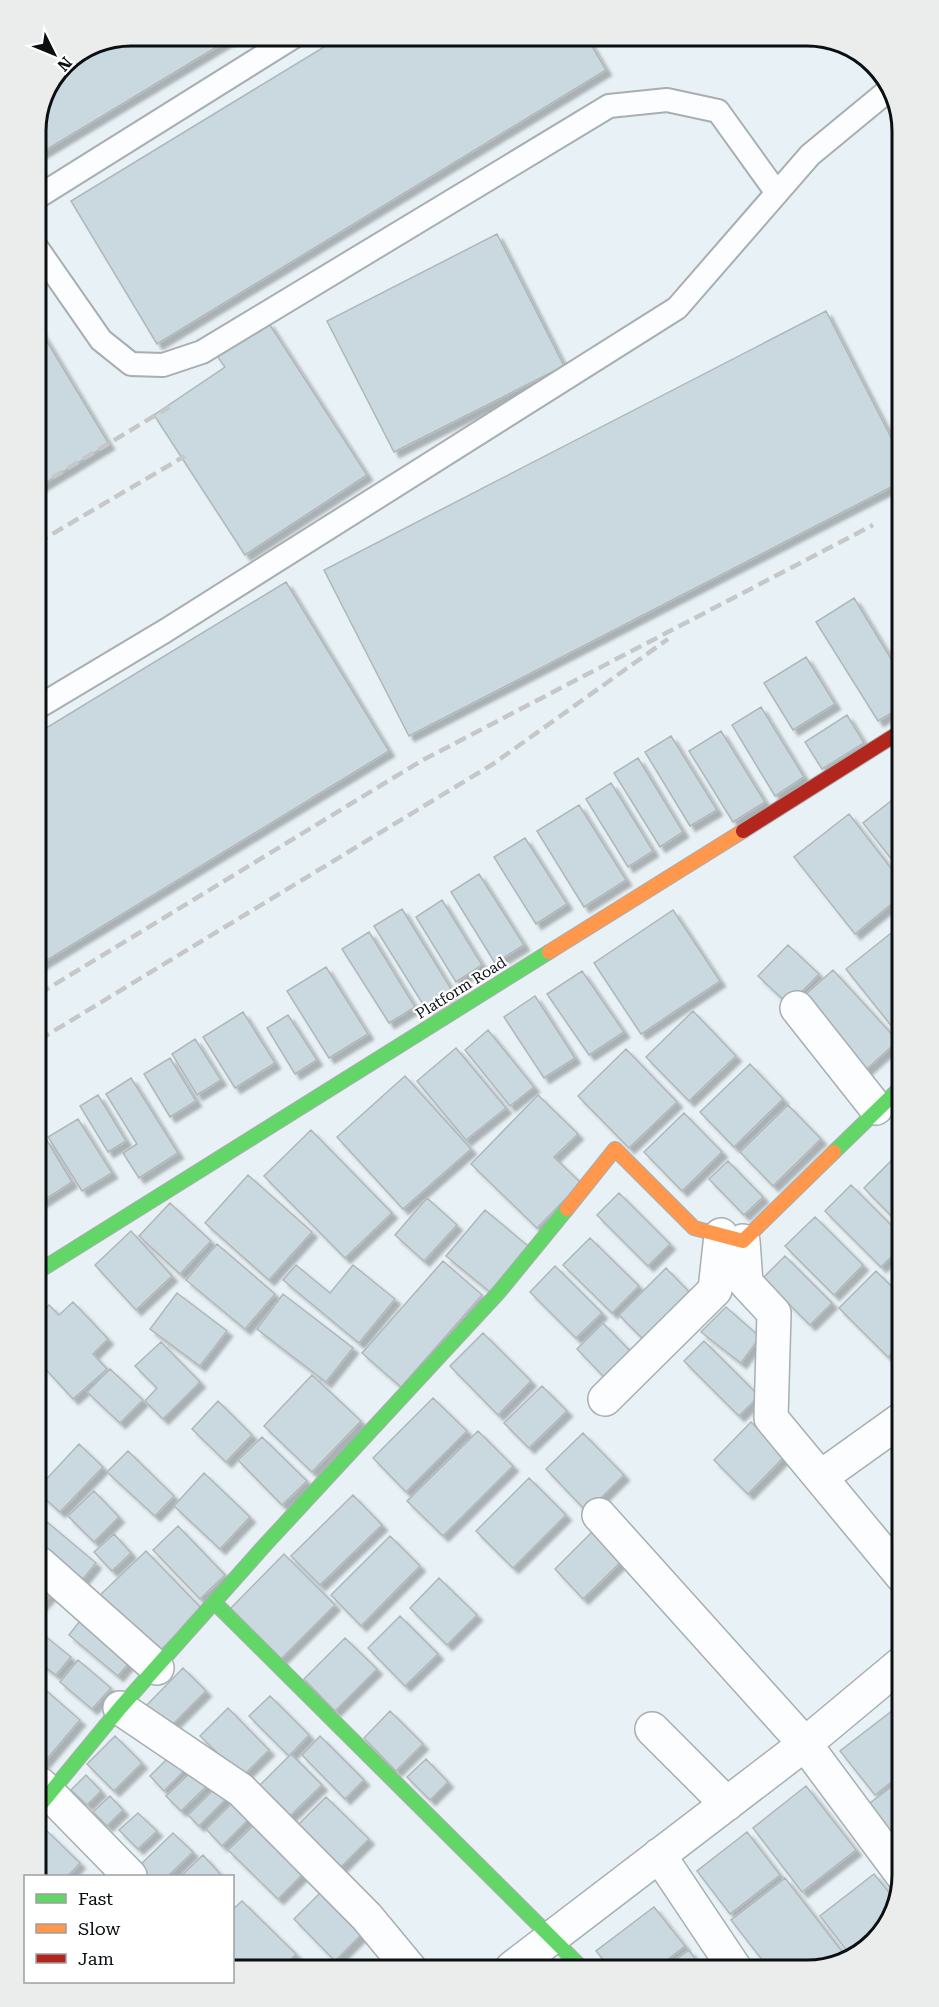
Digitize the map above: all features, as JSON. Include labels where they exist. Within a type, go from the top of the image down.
[{"type":"street","name":"Platform Road","points":[[46,1266],[892,737]]},
{"type":"street","points":[[797,1008],[876,1108]]},
{"type":"street","points":[[605,1399],[715,1290],[732,1238],[892,1094]]},
{"type":"street","points":[[46,1792],[265,1545],[499,1292],[615,1149],[694,1228],[732,1238]]},
{"type":"street","points":[[732,1238],[746,1283],[774,1313],[771,1418],[892,1564]]},
{"type":"street","points":[[821,1477],[892,1426]]},
{"type":"street","points":[[599,1515],[805,1744],[892,1861]]},
{"type":"street","points":[[46,1569],[157,1668]]},
{"type":"street","points":[[216,1602],[574,1960]]},
{"type":"street","points":[[522,1960],[805,1744],[892,1671]]},
{"type":"street","points":[[120,1708],[241,1790],[367,1917],[403,1960]]},
{"type":"street","points":[[652,1729],[727,1804]]},
{"type":"street","points":[[46,1796],[129,1875]]},
{"type":"street","points":[[659,1855],[730,1960]]},
{"type":"lane","points":[[47,191],[279,46]]},
{"type":"lane","points":[[47,701],[165,631],[677,308],[810,155],[884,94]]},
{"type":"lane","points":[[47,262],[101,340],[131,364],[163,365],[202,352],[609,106],[667,100],[718,111],[777,193]]},
{"type":"building","points":[[131,46],[218,46],[47,149],[49,109],[61,84],[84,84],[84,61],[104,51]]},
{"type":"building","points":[[325,46],[592,47],[606,70],[157,344],[71,201]]},
{"type":"building","points":[[497,234],[564,366],[394,452],[327,321]]},
{"type":"building","points":[[826,311],[892,439],[892,487],[409,736],[324,570]]},
{"type":"building","points":[[268,322],[367,475],[245,555],[154,415],[225,367],[217,356]]},
{"type":"building","points":[[47,341],[109,444],[47,482]]},
{"type":"building","points":[[286,582],[389,751],[47,960],[47,728]]},
{"type":"building","points":[[854,598],[892,660],[892,713],[878,721],[816,622]]},
{"type":"building","points":[[806,657],[835,704],[793,730],[764,683]]},
{"type":"building","points":[[761,707],[804,777],[775,796],[732,725]]},
{"type":"building","points":[[847,715],[864,743],[822,769],[805,742]]},
{"type":"building","points":[[721,731],[765,802],[733,822],[689,751]]},
{"type":"building","points":[[671,736],[717,810],[690,826],[645,752]]},
{"type":"building","points":[[638,758],[683,832],[660,847],[614,773]]},
{"type":"building","points":[[611,783],[653,851],[628,867],[586,799]]},
{"type":"building","points":[[892,800],[892,860],[863,823]]},
{"type":"building","points":[[579,805],[626,880],[584,907],[537,831]]},
{"type":"building","points":[[849,814],[892,870],[892,904],[855,934],[794,857]]},
{"type":"building","points":[[525,838],[567,904],[536,924],[494,857]]},
{"type":"building","points":[[479,874],[524,945],[495,963],[451,892]]},
{"type":"building","points":[[442,900],[482,965],[456,982],[416,917]]},
{"type":"building","points":[[402,909],[453,992],[426,1009],[374,926]]},
{"type":"building","points":[[673,910],[720,981],[641,1034],[594,963]]},
{"type":"building","points":[[369,932],[415,1007],[389,1023],[342,949]]},
{"type":"building","points":[[892,932],[892,1027],[846,969]]},
{"type":"building","points":[[788,945],[819,974],[789,1005],[758,976]]},
{"type":"building","points":[[326,967],[368,1034],[329,1058],[287,991]]},
{"type":"building","points":[[833,970],[892,1034],[892,1046],[861,1074],[796,1003]]},
{"type":"building","points":[[582,971],[624,1032],[589,1055],[547,994]]},
{"type":"building","points":[[535,996],[575,1058],[544,1078],[504,1017]]},
{"type":"building","points":[[693,1011],[736,1056],[689,1101],[646,1057]]},
{"type":"building","points":[[243,1012],[275,1063],[235,1088],[203,1037]]},
{"type":"building","points":[[288,1015],[317,1060],[295,1074],[267,1028]]},
{"type":"building","points":[[488,1030],[534,1087],[510,1106],[465,1050]]},
{"type":"building","points":[[195,1039],[221,1080],[197,1095],[172,1054]]},
{"type":"building","points":[[456,1048],[506,1108],[466,1140],[417,1081]]},
{"type":"building","points":[[626,1049],[677,1102],[629,1148],[578,1096]]},
{"type":"building","points":[[170,1058],[196,1101],[170,1117],[144,1074]]},
{"type":"building","points":[[750,1064],[783,1099],[734,1147],[700,1112]]},
{"type":"building","points":[[405,1076],[471,1149],[403,1209],[337,1137]]},
{"type":"building","points":[[131,1078],[178,1153],[139,1178],[123,1153],[137,1144],[106,1094]]},
{"type":"building","points":[[98,1095],[126,1141],[108,1152],[80,1106]]},
{"type":"building","points":[[538,1095],[578,1134],[554,1157],[581,1183],[537,1228],[471,1164]]},
{"type":"building","points":[[788,1105],[821,1139],[773,1186],[740,1152]]},
{"type":"building","points":[[684,1113],[722,1152],[682,1191],[644,1152]]},
{"type":"building","points":[[78,1119],[112,1173],[82,1191],[48,1137]]},
{"type":"building","points":[[311,1130],[392,1213],[345,1258],[264,1176]]},
{"type":"building","points":[[46,1140],[72,1182],[46,1199]]},
{"type":"building","points":[[892,1160],[892,1217],[864,1188]]},
{"type":"building","points":[[728,1161],[763,1197],[744,1215],[709,1179]]},
{"type":"building","points":[[248,1175],[312,1232],[269,1280],[205,1223]]},
{"type":"building","points":[[851,1185],[892,1226],[892,1256],[881,1267],[825,1211]]},
{"type":"building","points":[[619,1193],[670,1244],[648,1266],[597,1215]]},
{"type":"building","points":[[427,1198],[457,1225],[424,1261],[395,1235]]},
{"type":"building","points":[[170,1203],[211,1241],[180,1274],[139,1236]]},
{"type":"building","points":[[485,1210],[528,1246],[490,1292],[446,1256]]},
{"type":"building","points":[[815,1217],[863,1265],[834,1295],[785,1246]]},
{"type":"building","points":[[131,1231],[172,1276],[136,1310],[95,1265]]},
{"type":"building","points":[[590,1238],[639,1286],[612,1313],[563,1265]]},
{"type":"building","points":[[217,1244],[275,1294],[245,1329],[186,1280]]},
{"type":"building","points":[[785,1256],[832,1303],[810,1325],[763,1278]]},
{"type":"building","points":[[443,1261],[482,1295],[401,1387],[362,1353]]},
{"type":"building","points":[[296,1265],[330,1293],[353,1265],[395,1299],[359,1343],[283,1280]]},
{"type":"building","points":[[555,1266],[602,1313],[576,1338],[530,1292]]},
{"type":"building","points":[[666,1268],[695,1298],[648,1344],[619,1315]]},
{"type":"building","points":[[876,1271],[892,1287],[892,1353],[888,1357],[839,1308]]},
{"type":"building","points":[[177,1293],[227,1331],[200,1366],[150,1329]]},
{"type":"building","points":[[283,1294],[353,1348],[326,1382],[257,1329]]},
{"type":"building","points":[[73,1302],[108,1339],[93,1354],[107,1369],[73,1399],[46,1370],[46,1307],[49,1305],[59,1315]]},
{"type":"building","points":[[726,1307],[760,1337],[741,1363],[701,1332]]},
{"type":"building","points":[[603,1323],[632,1353],[606,1379],[577,1349]]},
{"type":"building","points":[[483,1333],[531,1381],[498,1415],[450,1366]]},
{"type":"building","points":[[704,1341],[759,1396],[739,1416],[684,1361]]},
{"type":"building","points":[[161,1342],[200,1382],[163,1419],[145,1401],[157,1388],[135,1366]]},
{"type":"building","points":[[110,1369],[143,1400],[120,1423],[87,1392]]},
{"type":"building","points":[[312,1375],[361,1421],[312,1472],[264,1426]]},
{"type":"building","points":[[542,1386],[567,1411],[529,1448],[504,1423]]},
{"type":"building","points":[[433,1398],[467,1431],[406,1492],[373,1458]]},
{"type":"building","points":[[218,1401],[252,1435],[226,1462],[192,1429]]},
{"type":"building","points":[[751,1422],[785,1456],[748,1494],[714,1460]]},
{"type":"building","points":[[478,1431],[513,1466],[443,1536],[407,1501]]},
{"type":"building","points":[[583,1433],[624,1475],[587,1512],[546,1469]]},
{"type":"building","points":[[262,1437],[307,1481],[282,1505],[238,1460]]},
{"type":"building","points":[[79,1444],[103,1467],[60,1512],[46,1500],[46,1479]]},
{"type":"building","points":[[128,1451],[174,1496],[155,1516],[107,1472]]},
{"type":"building","points":[[204,1473],[250,1517],[220,1549],[174,1506]]},
{"type":"building","points":[[529,1478],[566,1515],[513,1568],[476,1531]]},
{"type":"building","points":[[94,1491],[119,1517],[94,1542],[68,1516]]},
{"type":"building","points":[[353,1495],[382,1525],[320,1585],[291,1556]]},
{"type":"building","points":[[46,1521],[96,1563],[78,1585],[46,1558]]},
{"type":"building","points":[[178,1526],[225,1575],[200,1599],[153,1550]]},
{"type":"building","points":[[594,1530],[624,1559],[583,1599],[555,1569]]},
{"type":"building","points":[[114,1534],[131,1553],[112,1571],[94,1552]]},
{"type":"building","points":[[390,1536],[420,1566],[361,1626],[331,1595]]},
{"type":"building","points":[[146,1551],[203,1610],[155,1655],[99,1596]]},
{"type":"building","points":[[284,1554],[335,1605],[280,1660],[230,1609]]},
{"type":"building","points":[[46,1575],[58,1586],[46,1599]]},
{"type":"building","points":[[439,1578],[477,1615],[447,1645],[410,1608]]},
{"type":"building","points":[[400,1616],[438,1654],[405,1686],[368,1648]]},
{"type":"building","points":[[83,1617],[132,1659],[118,1676],[69,1635]]},
{"type":"building","points":[[46,1637],[71,1657],[56,1675],[46,1668]]},
{"type":"building","points":[[345,1638],[377,1669],[335,1711],[304,1679]]},
{"type":"building","points":[[78,1660],[111,1688],[92,1709],[60,1682]]},
{"type":"building","points":[[183,1668],[206,1691],[165,1732],[142,1710]]},
{"type":"building","points":[[46,1690],[80,1720],[46,1760]]},
{"type":"building","points":[[270,1696],[309,1735],[289,1756],[249,1716]]},
{"type":"building","points":[[228,1708],[269,1750],[242,1777],[200,1736]]},
{"type":"building","points":[[390,1711],[423,1744],[396,1771],[364,1738]]},
{"type":"building","points":[[892,1711],[892,1782],[875,1795],[840,1751]]},
{"type":"building","points":[[115,1736],[142,1763],[114,1791],[87,1764]]},
{"type":"building","points":[[320,1736],[364,1780],[345,1799],[302,1755]]},
{"type":"building","points":[[176,1750],[191,1764],[164,1791],[150,1776]]},
{"type":"building","points":[[291,1754],[322,1785],[288,1818],[258,1787]]},
{"type":"building","points":[[426,1759],[448,1782],[430,1800],[407,1777]]},
{"type":"building","points":[[199,1764],[214,1779],[181,1811],[166,1796]]},
{"type":"building","points":[[86,1775],[101,1791],[87,1805],[71,1790]]},
{"type":"building","points":[[223,1780],[234,1791],[199,1826],[188,1815]]},
{"type":"building","points":[[806,1786],[856,1850],[802,1892],[753,1828]]},
{"type":"building","points":[[892,1786],[892,1839],[866,1806]]},
{"type":"building","points":[[110,1796],[123,1810],[107,1826],[93,1812]]},
{"type":"building","points":[[326,1797],[369,1839],[341,1867],[298,1825]]},
{"type":"building","points":[[237,1798],[254,1814],[222,1846],[206,1829]]},
{"type":"building","points":[[138,1813],[157,1831],[138,1849],[119,1830]]},
{"type":"building","points":[[259,1820],[308,1869],[278,1899],[228,1850]]},
{"type":"building","points":[[46,1830],[80,1863],[69,1875],[46,1875]]},
{"type":"building","points":[[747,1832],[780,1875],[730,1914],[697,1871]]},
{"type":"building","points":[[173,1833],[193,1852],[169,1875],[143,1875],[136,1869]]},
{"type":"building","points":[[203,1855],[221,1875],[182,1875]]},
{"type":"building","points":[[874,1874],[890,1894],[878,1923],[868,1936],[847,1951],[820,1916]]},
{"type":"building","points":[[785,1878],[843,1953],[824,1959],[762,1960],[731,1920]]},
{"type":"building","points":[[321,1892],[362,1934],[334,1960],[294,1919]]},
{"type":"building","points":[[242,1901],[296,1954],[290,1960],[234,1960],[234,1908]]},
{"type":"building","points":[[654,1907],[685,1946],[667,1960],[603,1960],[596,1951]]},
{"type":"building","points":[[689,1950],[696,1960],[675,1960]]},
{"type":"railway","points":[[47,481],[169,407]]},
{"type":"railway","points":[[47,537],[185,456]]},
{"type":"railway","points":[[47,989],[421,761],[873,525]]},
{"type":"railway","points":[[46,1035],[493,764],[668,639]]},
{"type":"traffic: fast","points":[[46,1266],[549,952]]},
{"type":"traffic: fast","points":[[834,1152],[892,1096]]},
{"type":"traffic: fast","points":[[46,1798],[120,1708],[265,1545],[499,1292],[567,1209]]},
{"type":"traffic: fast","points":[[215,1603],[574,1960]]},
{"type":"traffic: slow","points":[[549,952],[743,831]]},
{"type":"traffic: slow","points":[[567,1209],[615,1149],[694,1228],[743,1241],[834,1152]]},
{"type":"traffic: jam","points":[[743,831],[892,737]]}]
